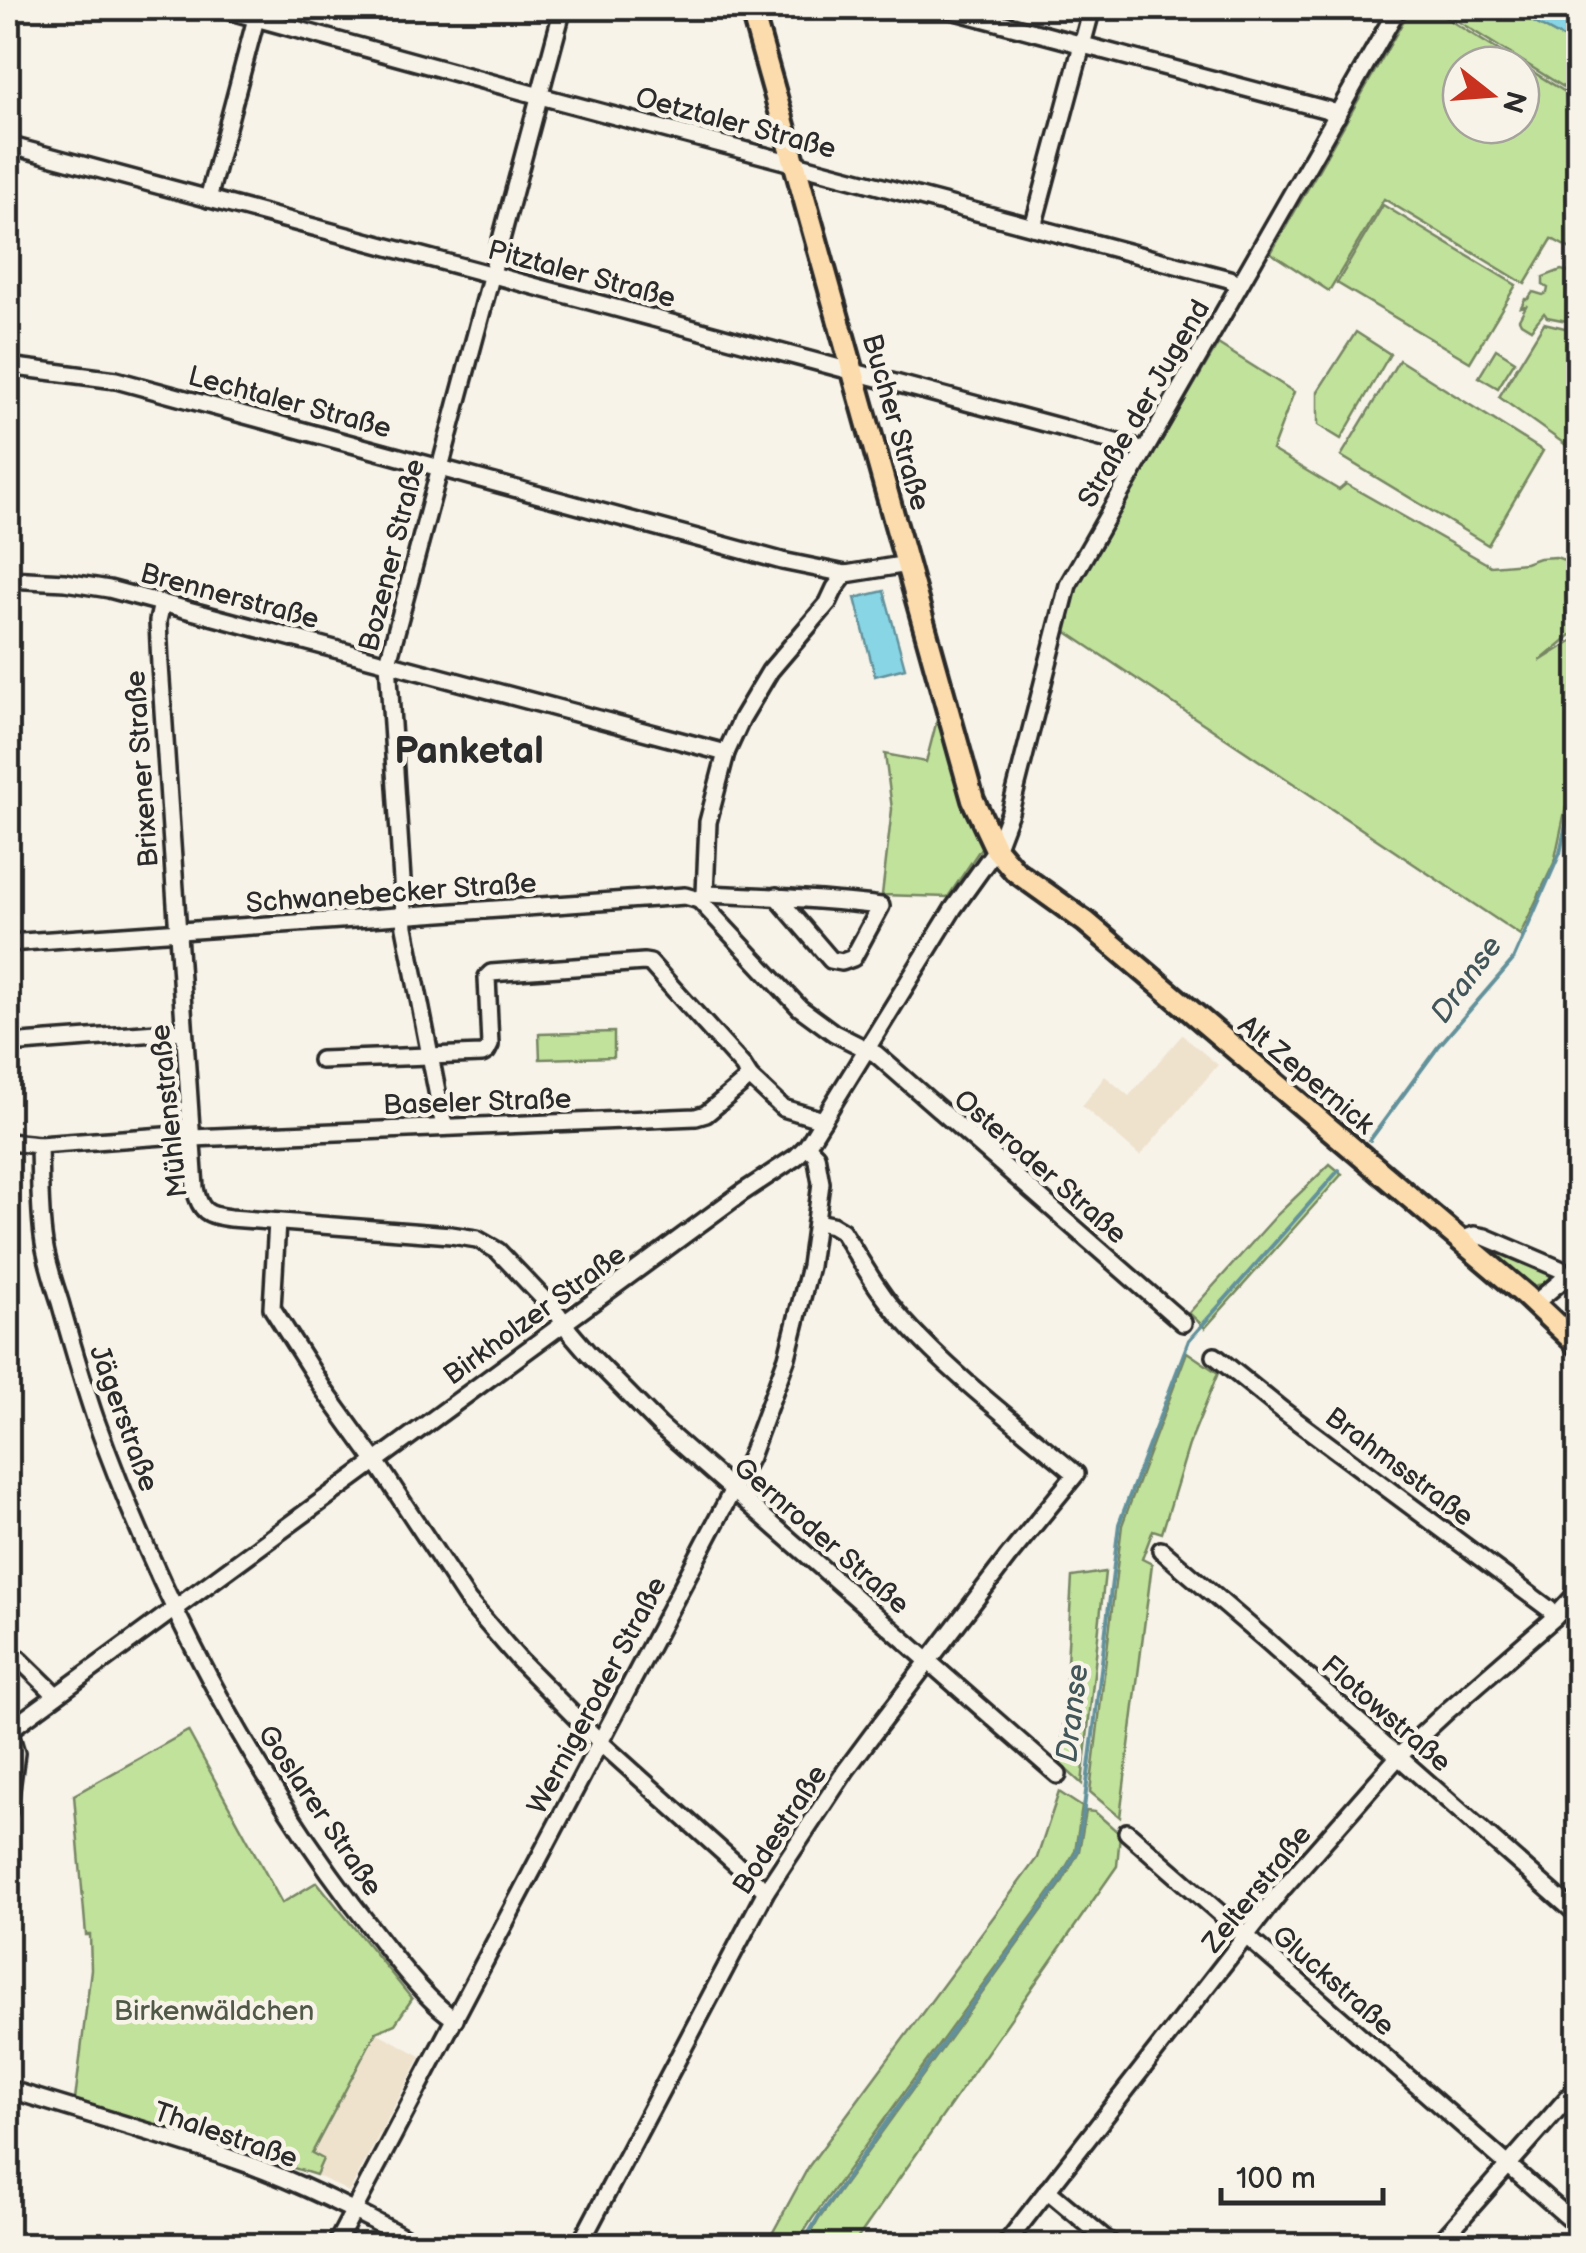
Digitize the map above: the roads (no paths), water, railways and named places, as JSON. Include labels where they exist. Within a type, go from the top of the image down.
[{"type":"main road","name":"Bucher Straße","points":[[750,8],[973,800],[996,850]]},
{"type":"main road","name":"Alt Zepernick","points":[[996,850],[1016,871],[1086,922],[1535,1303],[1578,1345]]},
{"type":"street","name":"Oetztaler Straße","points":[[220,8],[258,12],[540,96],[1033,226],[1229,279],[1239,285]]},
{"type":"street","name":"Bozener Straße","points":[[444,1127],[404,916],[388,662],[563,8]]},
{"type":"street","points":[[944,8],[1328,110],[1337,116]]},
{"type":"street","points":[[1033,226],[1092,8]]},
{"type":"street","name":"Straße der Jugend","points":[[996,850],[1010,812],[1068,586],[1398,8]]},
{"type":"street","points":[[208,199],[258,12]]},
{"type":"street","name":"Pitztaler Straße","points":[[8,145],[1142,452]]},
{"type":"street","name":"Lechtaler Straße","points":[[8,366],[116,380],[782,561],[846,574]]},
{"type":"street","points":[[702,897],[708,822],[726,753],[770,671],[828,603],[846,574],[908,564]]},
{"type":"street","name":"Brennerstraße","points":[[8,579],[86,585],[162,602],[726,753]]},
{"type":"street","name":"Brixener Straße","points":[[162,602],[158,621],[176,932]]},
{"type":"street","name":"Birkholzer Straße","points":[[8,1730],[796,1157],[823,1120],[952,909],[996,850]]},
{"type":"street","name":"Schwanebecker Straße","points":[[8,943],[685,896],[776,896],[882,906],[853,958],[842,962],[830,960],[776,896]]},
{"type":"street","name":"Osteroder Straße","points":[[702,897],[800,1008],[834,1033],[866,1048],[1183,1323]]},
{"type":"street","name":"Mühlenstraße","points":[[176,932],[195,1188],[198,1203],[206,1212],[477,1239],[498,1251],[563,1324]]},
{"type":"street","points":[[321,1060],[431,1058],[488,1051],[486,977],[490,972],[644,962],[668,982],[750,1078],[783,1108],[823,1120]]},
{"type":"street","points":[[8,1044],[184,1030]]},
{"type":"street","name":"Baseler Straße","points":[[8,1142],[39,1144],[696,1118],[750,1078]]},
{"type":"street","name":"Jägerstraße","points":[[39,1144],[44,1244],[79,1370],[116,1475],[173,1609]]},
{"type":"street","name":"Wernigeroder Straße","points":[[335,2246],[750,1456],[787,1356],[804,1295],[820,1196],[820,1166],[816,1154],[806,1146]]},
{"type":"street","points":[[277,1222],[272,1308],[468,1601],[520,1661],[600,1742],[766,1892]]},
{"type":"street","name":"Bodestraße","points":[[579,2246],[766,1892],[846,1770],[1076,1474],[984,1399],[924,1342],[896,1312],[842,1232],[817,1222]]},
{"type":"street","points":[[1460,1240],[1485,1237],[1560,1270],[1572,1271]]},
{"type":"street","points":[[1535,1303],[1572,1271]]},
{"type":"street","name":"Gernroder Straße","points":[[563,1324],[632,1399],[1058,1775]]},
{"type":"street","name":"Brahmsstraße","points":[[1215,1356],[1556,1616]]},
{"type":"street","name":"Flotowstraße","points":[[1160,1550],[1578,1915]]},
{"type":"street","name":"Zelterstraße","points":[[1004,2246],[1284,1887],[1399,1756],[1578,1592]]},
{"type":"street","name":"Goslarer Straße","points":[[173,1609],[247,1747],[293,1820],[373,1930],[422,1989],[454,2019]]},
{"type":"street","points":[[8,1648],[56,1695]]},
{"type":"street","points":[[8,1730],[16,1754],[8,1812]]},
{"type":"street","name":"Gluckstraße","points":[[1126,1832],[1578,2226]]},
{"type":"street","points":[[1437,2246],[1578,2086]]},
{"type":"street","name":"Thalestraße","points":[[8,2089],[231,2158],[354,2210],[420,2246]]},
{"type":"street","points":[[1047,2190],[1114,2246]]},
{"type":"water","points":[[1517,8],[1578,8],[1578,46],[1530,20]]},
{"type":"water","points":[[884,591],[905,668],[875,676],[855,598]]},
{"type":"waterway","name":"Dranse","points":[[1370,1140],[1438,1047],[1513,960],[1560,853],[1578,768]]},
{"type":"waterway","name":"Dranse","points":[[801,2246],[1059,1883],[1077,1851],[1119,1524],[1189,1340],[1339,1170]]},
{"type":"district","name":"Panketal","points":[[469,750]]},
{"type":"park label","name":"Birkenwäldchen","points":[[214,2010]]}]
